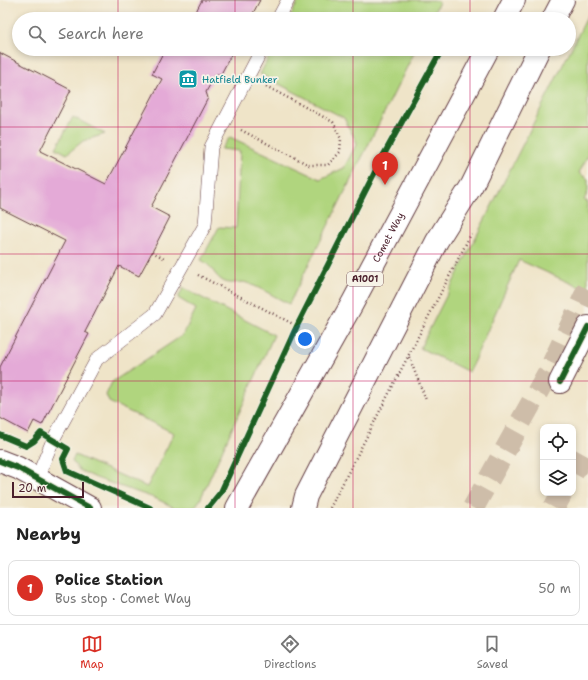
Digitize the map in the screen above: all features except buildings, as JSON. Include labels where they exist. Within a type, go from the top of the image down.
[{"type":"main road","points":[[508,12],[514,0]]},
{"type":"main road","points":[[557,12],[563,0]]},
{"type":"main road","name":"Comet Way","points":[[237,508],[352,304],[484,56]]},
{"type":"main road","points":[[300,504],[437,242],[472,185],[535,56]]},
{"type":"main road","points":[[560,382],[588,327]]},
{"type":"main road","points":[[0,461],[37,478],[90,508]]},
{"type":"lane","points":[[282,12],[288,0]]},
{"type":"lane","points":[[37,478],[53,440],[97,359],[156,314],[205,225],[211,147],[223,121],[258,56]]},
{"type":"path","points":[[223,121],[309,165],[328,165],[340,152],[341,139],[333,122],[248,77]]},
{"type":"path","points":[[330,508],[472,232]]},
{"type":"path","points":[[182,267],[297,326]]},
{"type":"path","points":[[294,333],[301,319]]},
{"type":"path","points":[[409,357],[426,400]]},
{"type":"green space","points":[[299,0],[435,0],[439,2],[434,12],[293,12]]},
{"type":"green space","points":[[588,15],[588,155],[579,173],[588,179],[588,192],[584,200],[588,202],[588,291],[519,260],[469,372],[420,348],[567,56],[576,56],[576,39]]},
{"type":"green space","points":[[269,56],[413,56],[289,304],[247,283],[230,283],[223,281],[205,262],[201,260],[219,227],[236,228],[240,151],[221,149],[230,137],[320,179],[344,168],[357,143],[344,118],[260,74]]},
{"type":"green space","points":[[73,117],[105,134],[83,141],[67,154],[56,148]]},
{"type":"green space","points":[[183,288],[274,335],[200,500],[194,508],[175,508],[157,499],[96,478],[79,470],[72,461],[75,455],[147,487],[174,433],[109,402],[106,395],[112,382],[183,335],[196,309],[178,298]]},
{"type":"tunnel","points":[[473,508],[548,373],[588,289]]},
{"type":"tunnel","points":[[576,468],[588,446]]},
{"type":"tunnel","points":[[554,508],[560,496]]},
{"type":"cycle path","points":[[208,508],[221,492],[297,326],[382,158],[438,56]]},
{"type":"cycle path","points":[[560,382],[588,327]]},
{"type":"cycle path","points":[[0,435],[26,446],[34,441],[41,433],[68,449],[63,459],[67,471],[150,508]]},
{"type":"cycle path","points":[[0,461],[18,468],[90,508]]},
{"type":"place","name":"Hatfield Bunker","points":[[188,79]]},
{"type":"place","name":"Police Station","points":[[385,185]]}]
